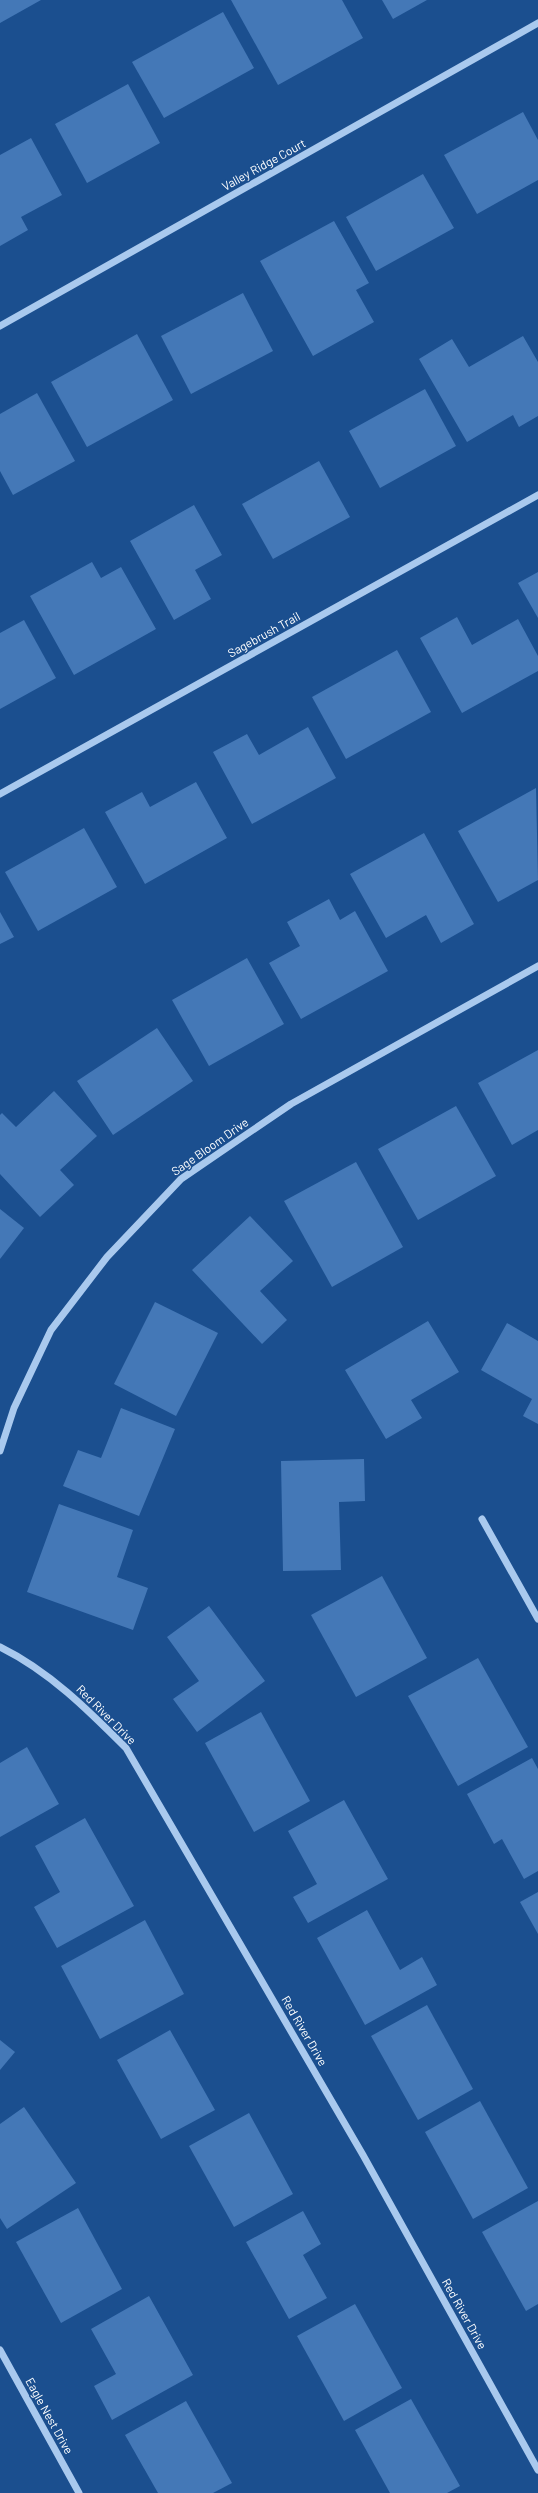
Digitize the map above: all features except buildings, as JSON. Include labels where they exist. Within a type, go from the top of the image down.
[{"type":"street","name":"Valley Ridge Court","points":[[0,326],[538,23]]},
{"type":"street","name":"Sagebrush Trail","points":[[0,794],[538,496]]},
{"type":"street","name":"Sage Bloom Drive","points":[[0,1452],[14,1408],[51,1330],[107,1257],[181,1179],[291,1104],[538,966]]},
{"type":"street","points":[[482,1519],[538,1619]]},
{"type":"street","name":"Red River Drive","points":[[0,1647],[17,1656],[77,1698],[126,1748],[363,2155],[538,2470]]},
{"type":"street","name":"Eagle Nest Drive","points":[[0,2350],[79,2493]]}]
